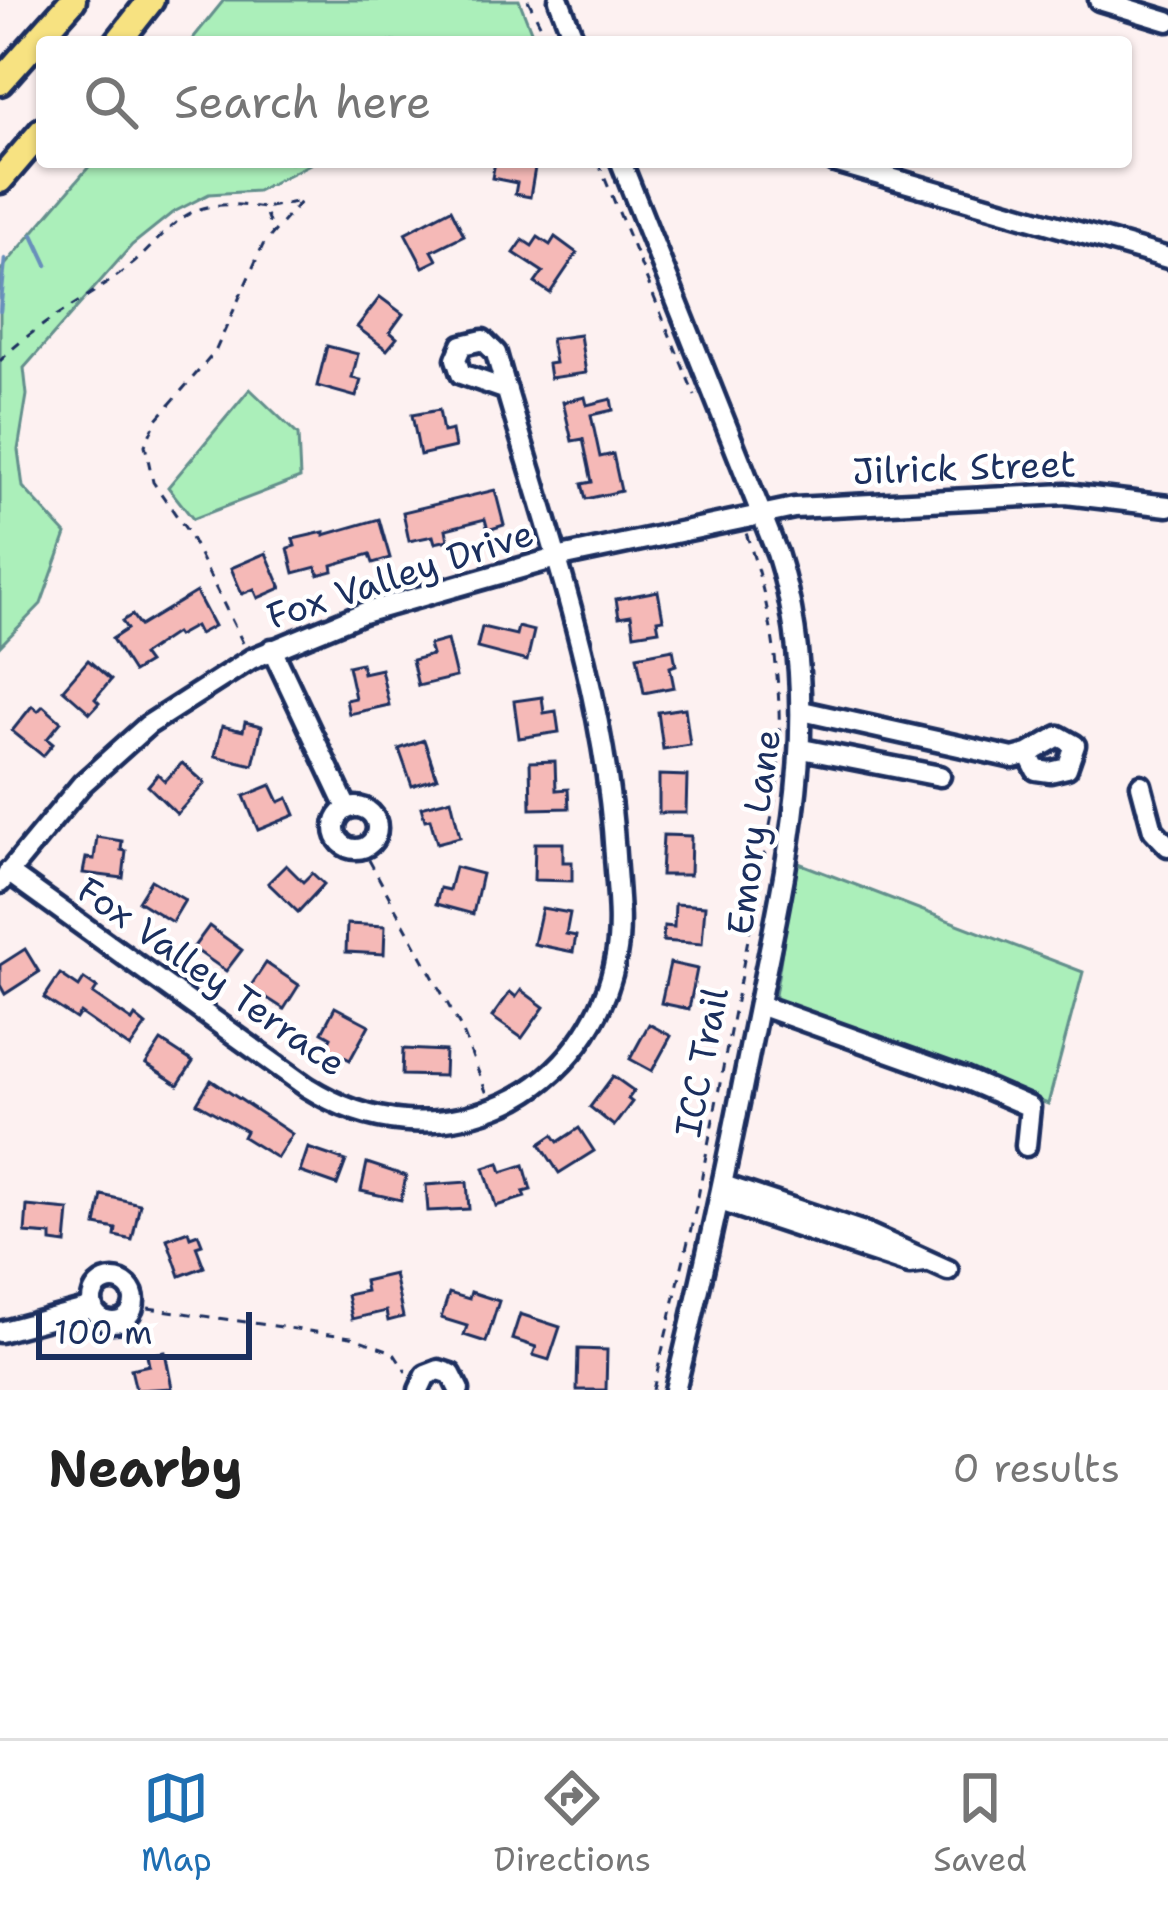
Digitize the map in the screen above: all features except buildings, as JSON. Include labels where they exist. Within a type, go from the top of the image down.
[{"type":"highway","points":[[41,36],[73,0]]},
{"type":"highway","points":[[123,36],[151,0]]},
{"type":"highway","points":[[0,82],[36,42]]},
{"type":"highway","points":[[0,180],[36,138]]},
{"type":"street","points":[[559,0],[573,36]]},
{"type":"street","points":[[1099,0],[1168,22]]},
{"type":"street","name":"Emory Lane","points":[[630,168],[789,595],[802,711],[791,838],[721,1193],[675,1390]]},
{"type":"street","points":[[857,168],[1168,258]]},
{"type":"street","name":"Fox Valley Terrace","points":[[4,878],[342,1108],[383,1120],[424,1122],[472,1116],[516,1098],[556,1069],[585,1034],[605,996],[619,932],[605,743],[590,674],[507,390]]},
{"type":"street","name":"Jilrick Street","points":[[763,516],[815,506],[1066,494],[1168,506]]},
{"type":"street","name":"Fox Valley Drive","points":[[4,878],[71,796],[125,744],[197,690],[272,649],[363,613],[556,558],[763,516]]},
{"type":"street","points":[[272,649],[347,808]]},
{"type":"street","points":[[802,711],[1013,758],[1028,754]]},
{"type":"street","points":[[802,749],[940,776]]},
{"type":"street","points":[[1141,784],[1153,830],[1168,846]]},
{"type":"street","points":[[759,1005],[1030,1107],[1026,1146]]},
{"type":"street","points":[[721,1193],[864,1232],[948,1270]]},
{"type":"street","points":[[0,1332],[93,1307]]},
{"type":"street","points":[[413,1382],[439,1370],[451,1374],[459,1390]]},
{"type":"path","points":[[528,0],[546,36]]},
{"type":"path","points":[[600,168],[695,397]]},
{"type":"path","points":[[0,361],[27,335],[135,262],[185,216],[214,206],[264,208],[301,201],[263,245],[224,338],[194,380],[157,419],[145,445],[153,482],[188,532],[242,643]]},
{"type":"path","points":[[264,208],[273,234]]},
{"type":"path","name":"ICC Trail","points":[[653,1390],[696,1207],[776,794],[780,722],[775,643],[764,587],[745,530]]},
{"type":"path","points":[[369,860],[462,1030],[488,1096]]},
{"type":"path","points":[[148,1308],[351,1337],[393,1352],[413,1382]]},
{"type":"green space","points":[[224,0],[519,0],[533,36],[195,36]]},
{"type":"green space","points":[[88,168],[302,168],[257,191],[209,194],[172,213],[132,245],[24,368],[27,395],[18,450],[23,487],[66,534],[41,604],[0,646],[0,271]]},
{"type":"green space","points":[[250,389],[298,435],[300,478],[193,519],[168,487]]},
{"type":"green space","points":[[796,862],[1083,972],[1048,1104],[774,1002]]},
{"type":"waterway","points":[[33,235],[47,265]]},
{"type":"waterway","points":[[0,311],[5,259]]}]
